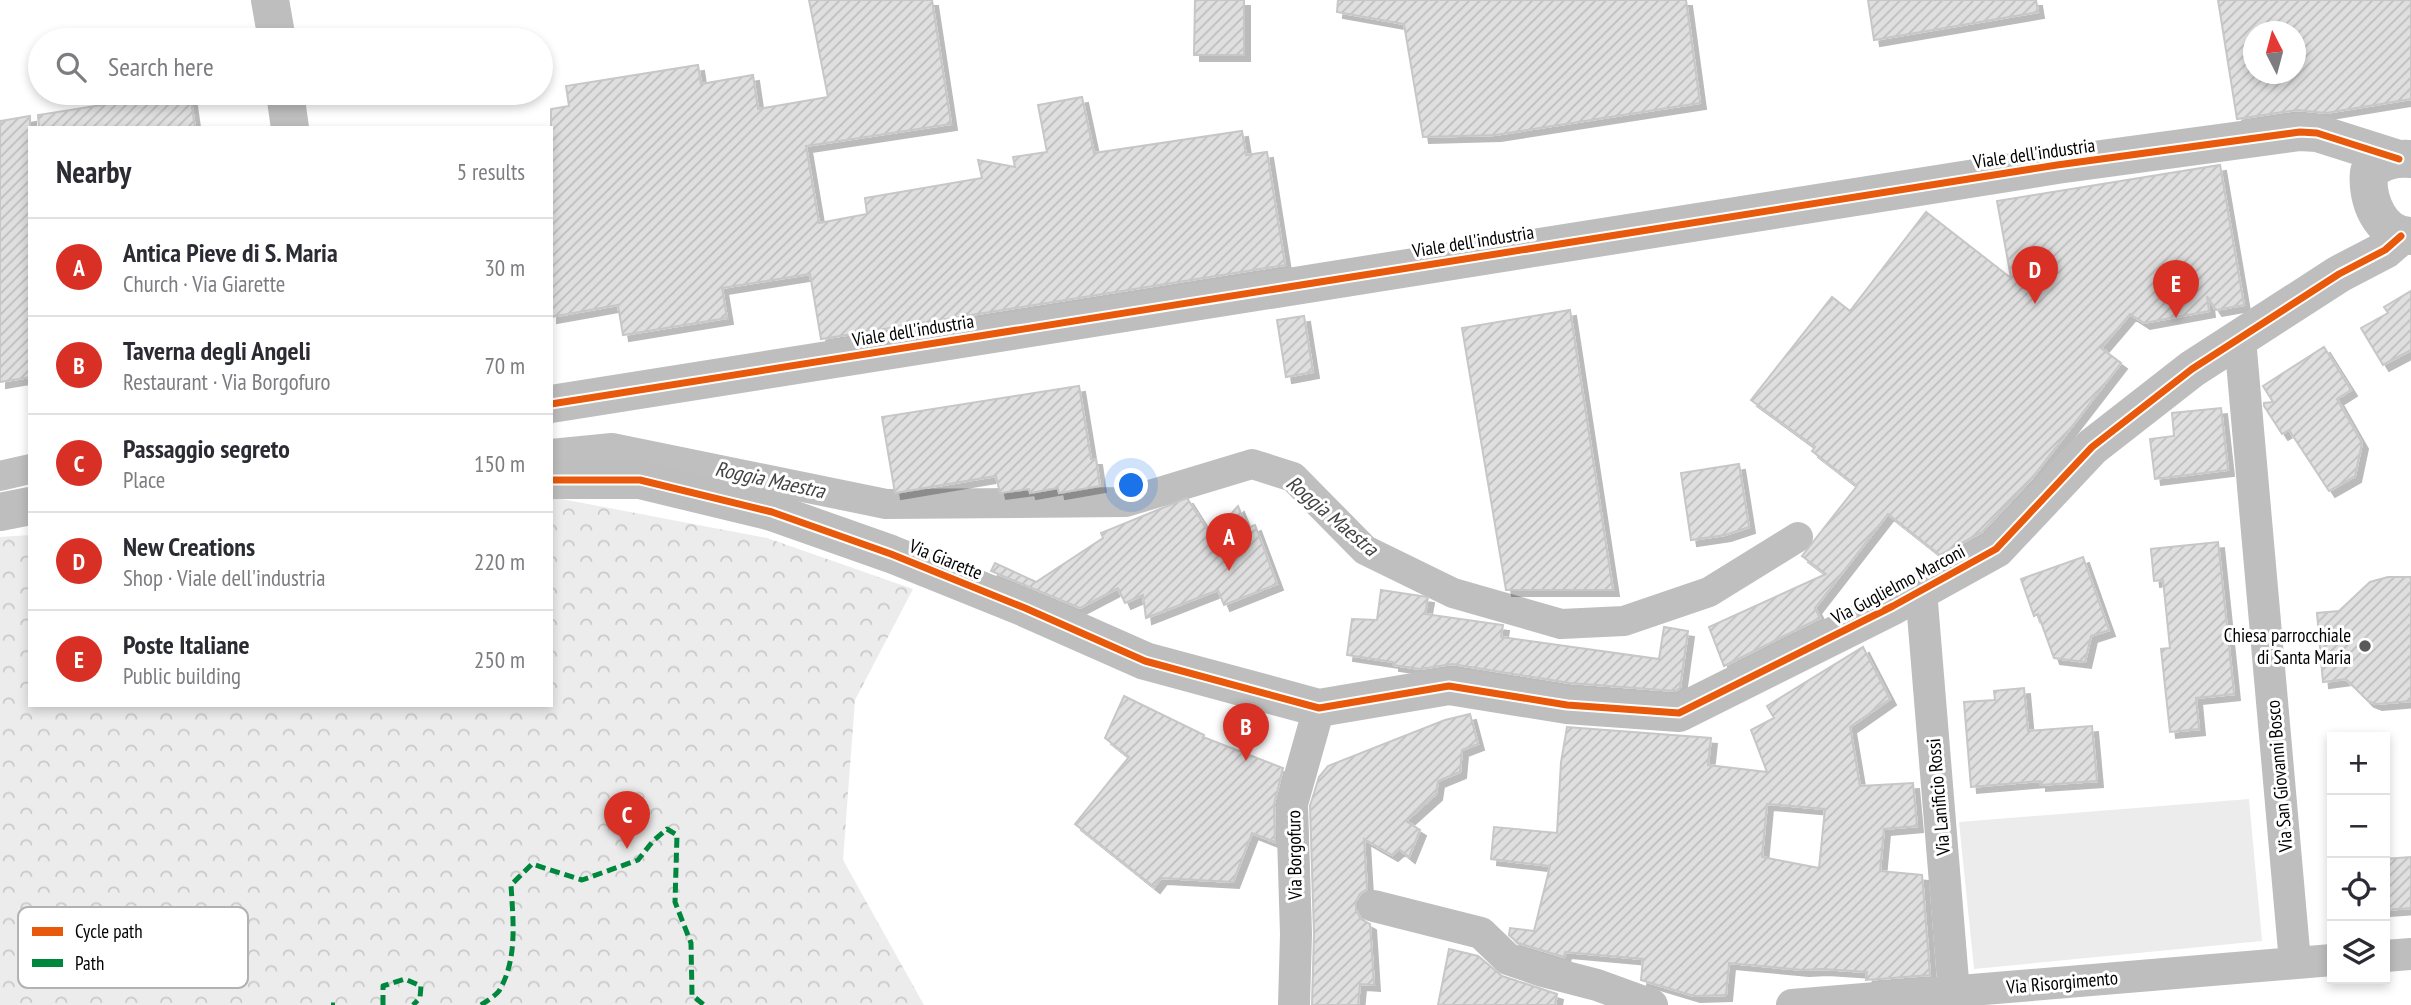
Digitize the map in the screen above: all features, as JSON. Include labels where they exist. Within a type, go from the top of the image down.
[{"type":"street","points":[[271,0],[275,28]]},
{"type":"street","points":[[287,105],[290,126]]},
{"type":"street","name":"Viale dell'industria","points":[[553,404],[2057,164],[2300,132],[2317,133],[2405,159]]},
{"type":"street","points":[[2317,133],[2354,159],[2389,217]]},
{"type":"street","name":"Via Guglielmo Marconi","points":[[1319,708],[1449,686],[1567,705],[1679,713],[1996,549],[2092,447],[2192,369],[2339,274],[2385,250],[2389,217],[2369,172],[2379,163],[2405,159]]},
{"type":"street","name":"Via San Giovanni Bosco","points":[[2240,339],[2295,962]]},
{"type":"street","name":"Via Giarette","points":[[553,480],[640,480],[772,512],[891,554],[1026,608],[1145,661],[1319,708]]},
{"type":"street","name":"Via Lanificio Rossi","points":[[1921,590],[1954,998]]},
{"type":"street","name":"Via Borgofuro","points":[[1294,1005],[1296,934],[1292,804],[1319,708]]},
{"type":"street","points":[[1374,906],[1481,933],[1508,960],[1597,985],[1652,1005]]},
{"type":"street","points":[[2390,956],[2411,954]]},
{"type":"street","name":"Via Risorgimento","points":[[1793,1005],[1954,998],[2327,960]]},
{"type":"green space","points":[[553,497],[767,538],[913,589],[855,700],[843,860],[924,1005],[0,1005],[0,537],[28,535],[28,707],[553,707]]},
{"type":"green space","points":[[2249,799],[2262,941],[1974,969],[1959,822]]},
{"type":"building","points":[[809,0],[932,0],[951,124],[806,146],[819,223],[867,214],[865,198],[982,178],[978,160],[1015,167],[1013,157],[1047,152],[1038,105],[1082,97],[1094,153],[1242,131],[1246,155],[1267,152],[1285,265],[821,339],[810,274],[722,288],[727,318],[623,335],[618,305],[553,317],[551,109],[569,106],[566,86],[698,65],[701,84],[753,75],[758,109],[828,97]]},
{"type":"building","points":[[1195,0],[1244,0],[1244,55],[1194,55]]},
{"type":"building","points":[[1338,0],[1686,0],[1700,103],[1495,135],[1423,137],[1404,24],[1337,12]]},
{"type":"building","points":[[1868,0],[2036,0],[2038,12],[1874,40]]},
{"type":"building","points":[[2218,0],[2411,0],[2411,99],[2326,113],[2297,110],[2237,119]]},
{"type":"building","points":[[102,105],[192,105],[195,126],[39,126],[38,115]]},
{"type":"building","points":[[30,116],[28,377],[0,382],[0,121]]},
{"type":"building","points":[[2220,165],[2244,305],[2216,310],[2207,296],[2209,311],[2144,323],[2130,314],[2101,348],[2121,363],[2032,478],[1982,532],[1940,555],[1888,514],[1815,608],[1820,618],[1724,666],[1709,627],[1826,574],[1802,556],[1857,486],[1812,451],[1815,447],[1751,400],[1832,297],[1850,311],[1926,212],[2011,278],[1997,201]]},
{"type":"building","points":[[2411,291],[2411,350],[2383,365],[2361,328],[2388,313],[2384,307]]},
{"type":"building","points":[[1570,310],[1613,590],[1506,590],[1462,328]]},
{"type":"building","points":[[1304,316],[1313,372],[1286,377],[1277,320]]},
{"type":"building","points":[[2324,347],[2351,390],[2337,399],[2362,443],[2355,476],[2329,491],[2289,430],[2282,434],[2264,406],[2264,403],[2273,402],[2263,386]]},
{"type":"building","points":[[1079,386],[1091,459],[1096,459],[1100,486],[1059,493],[1058,488],[1030,493],[1029,489],[1000,493],[996,476],[895,493],[882,417]]},
{"type":"building","points":[[2221,408],[2228,470],[2155,479],[2150,439],[2174,436],[2172,413]]},
{"type":"building","points":[[1739,464],[1749,527],[1725,535],[1691,540],[1681,473]]},
{"type":"building","points":[[1187,498],[1211,536],[1238,506],[1247,528],[1255,525],[1277,584],[1224,605],[1218,590],[1146,618],[1143,595],[1125,603],[1118,588],[1080,608],[991,571],[995,563],[1036,582],[1103,538],[1101,533]]},
{"type":"building","points":[[2218,542],[2234,694],[2196,698],[2199,729],[2170,732],[2161,649],[2170,648],[2163,580],[2154,581],[2151,549]]},
{"type":"building","points":[[2083,557],[2109,630],[2091,636],[2085,662],[2054,658],[2038,614],[2034,616],[2021,579]]},
{"type":"building","name":"Chiesa parrocchiale di Santa Maria","points":[[2388,577],[2411,577],[2411,701],[2376,704],[2368,701],[2346,679],[2323,682],[2317,613],[2339,611],[2370,582]]},
{"type":"building","points":[[1381,590],[1428,597],[1425,614],[1503,625],[1501,637],[1659,659],[1664,627],[1688,631],[1680,688],[1675,691],[1570,683],[1452,664],[1420,669],[1347,655],[1352,619],[1377,620]]},
{"type":"building","points":[[1863,647],[1890,699],[1850,727],[1860,786],[1913,783],[1917,826],[1884,829],[1880,871],[1922,875],[1930,975],[1866,980],[1867,972],[1803,970],[1729,963],[1726,995],[1694,996],[1641,980],[1643,959],[1565,952],[1564,957],[1518,943],[1509,935],[1510,928],[1534,931],[1550,866],[1491,859],[1494,827],[1557,833],[1561,762],[1567,727],[1711,738],[1708,765],[1767,772],[1751,730],[1774,718],[1767,706]],"holes":[[[1767,804],[1825,809],[1819,868],[1762,857]]]},
{"type":"building","points":[[2024,688],[2028,731],[2092,726],[2097,781],[2040,785],[2040,781],[1971,787],[1964,702],[1995,700],[1994,691]]},
{"type":"building","points":[[1124,696],[1204,735],[1203,737],[1283,768],[1274,804],[1275,842],[1252,833],[1233,882],[1161,878],[1154,887],[1075,824],[1129,757],[1105,738]]},
{"type":"building","points":[[1470,714],[1478,744],[1462,750],[1460,772],[1438,781],[1436,794],[1406,821],[1420,830],[1409,857],[1399,849],[1392,855],[1364,839],[1367,889],[1356,901],[1356,910],[1361,919],[1370,924],[1374,985],[1360,984],[1358,1005],[1312,1005],[1314,933],[1310,806],[1319,777],[1328,766],[1445,720]]},
{"type":"building","points":[[2411,857],[2411,908],[2390,910],[2390,859]]},
{"type":"building","points":[[1449,949],[1478,956],[1502,976],[1557,994],[1555,1005],[1438,1005]]},
{"type":"waterway","name":"Roggia Maestra","points":[[553,454],[612,448],[886,504],[1126,502],[1252,464],[1293,477],[1365,550],[1453,593],[1561,624],[1624,621],[1709,592],[1798,537]]},
{"type":"waterway","name":"Roggia Maestra","points":[[0,476],[28,469]]},
{"type":"marked path","points":[[481,1005],[499,991],[505,979],[513,939],[511,885],[532,864],[582,880],[638,860],[667,829],[677,835],[675,902],[691,943],[692,995],[704,1005]]},
{"type":"marked path","points":[[383,1005],[383,986],[405,979],[421,986],[420,998],[413,1005]]},
{"type":"cycle path","points":[[553,404],[2057,165],[2300,132],[2317,133],[2399,159]]},
{"type":"cycle path","points":[[553,480],[640,480],[772,512],[891,554],[1025,608],[1145,661],[1319,708],[1449,686],[1567,705],[1679,713],[1893,606],[1996,549],[2092,447],[2192,369],[2339,274],[2385,250],[2401,236]]},
{"type":"place","name":"New Creations","points":[[2035,304]]},
{"type":"place","name":"Poste Italiane","points":[[2176,318]]},
{"type":"place","name":"Antica Pieve di S. Maria","points":[[1229,571]]},
{"type":"place","name":"Chiesa parrocchiale di Santa Maria","points":[[2365,646]]},
{"type":"place","name":"Taverna degli Angeli","points":[[1246,761]]},
{"type":"place","name":"Passaggio segreto","points":[[627,849]]}]
